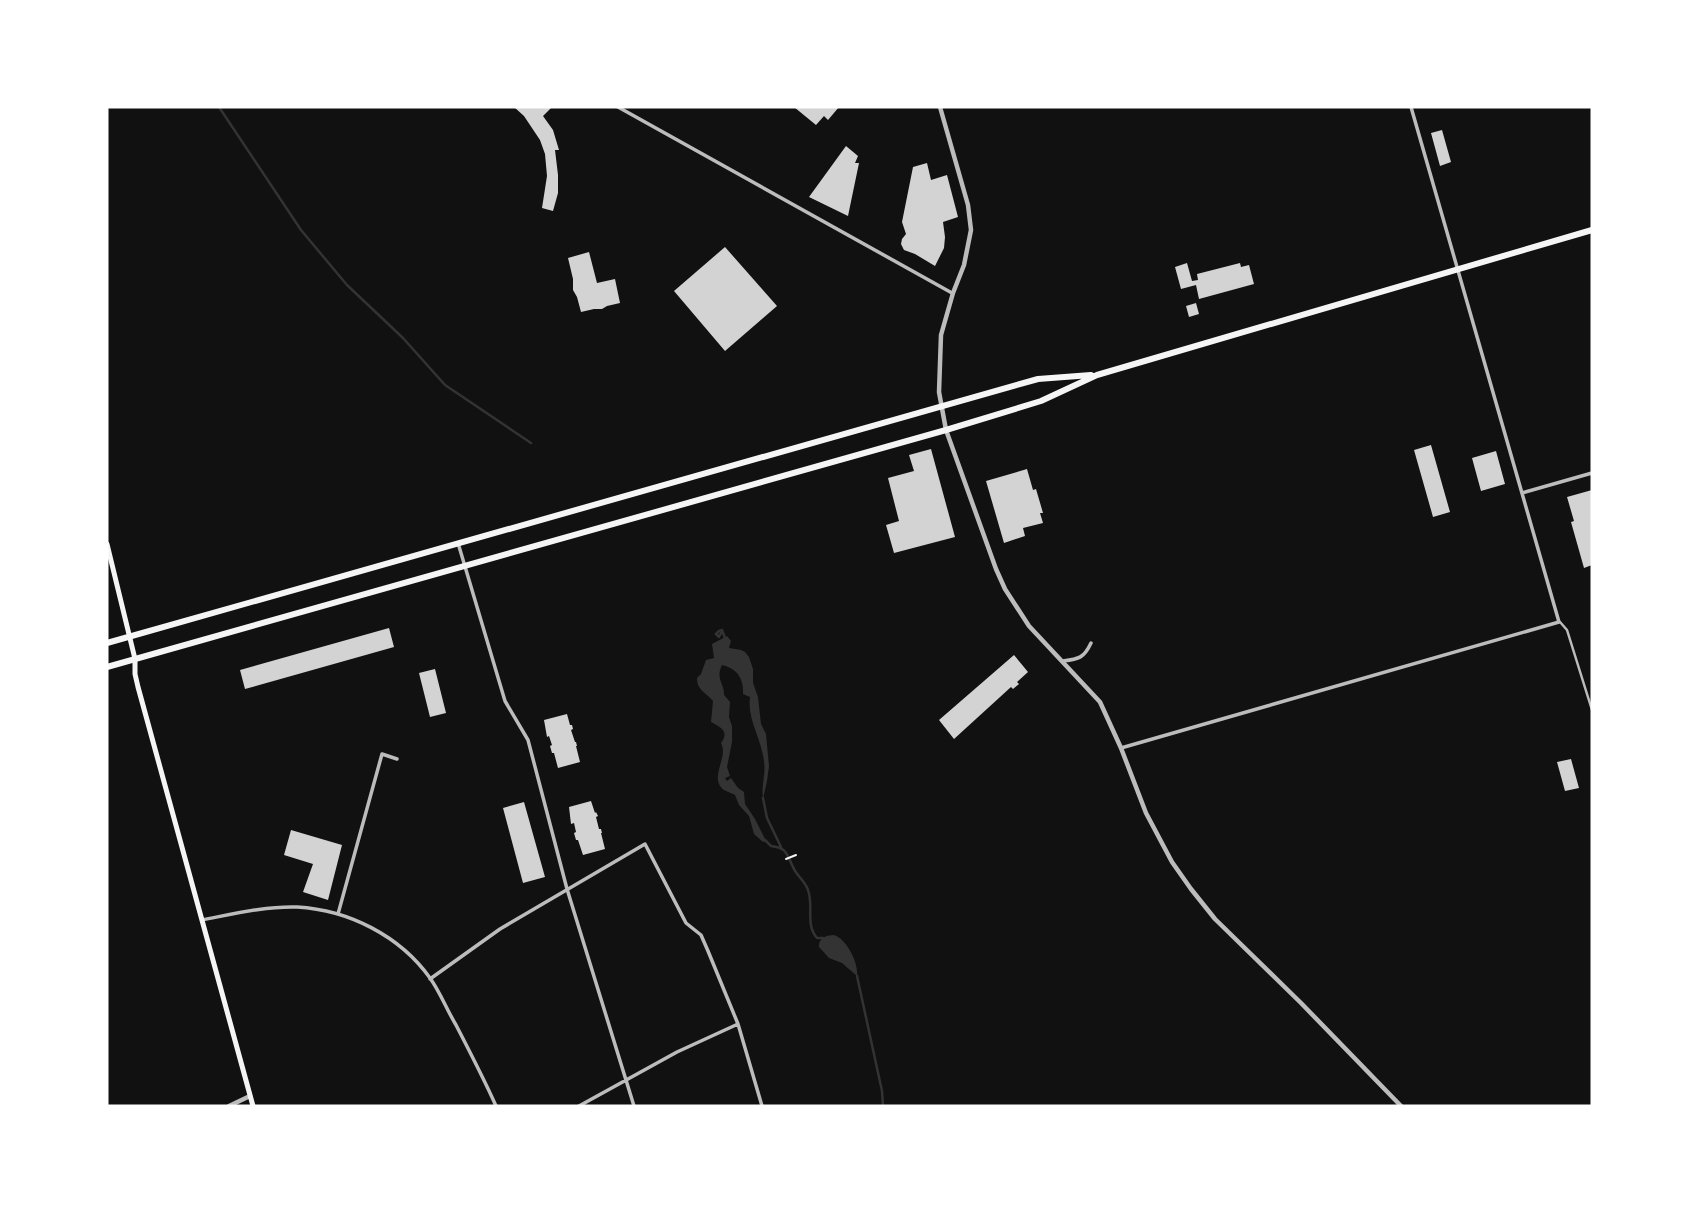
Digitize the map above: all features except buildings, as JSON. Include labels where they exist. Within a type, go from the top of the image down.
[{"type":"main road","points":[[107,667],[946,430],[1041,401],[1097,374],[1592,230]]},
{"type":"main road","points":[[107,643],[1038,379],[1097,374]]},
{"type":"main road","points":[[107,544],[135,659],[138,687],[253,1106]]},
{"type":"street","points":[[618,107],[953,293]]},
{"type":"street","points":[[940,107],[971,230],[964,265],[941,335],[938,379],[941,407],[946,430],[1005,589],[1029,625],[1100,702],[1157,837],[1191,889],[1215,919],[1401,1106]]},
{"type":"street","points":[[1411,107],[1559,622],[1567,630],[1592,710]]},
{"type":"street","points":[[1522,493],[1592,473]]},
{"type":"street","points":[[458,544],[505,701],[528,740],[567,889],[634,1106]]},
{"type":"street","points":[[1121,748],[1559,622]]},
{"type":"street","points":[[1061,662],[1083,656],[1091,643]]},
{"type":"street","points":[[338,914],[382,754],[397,759]]},
{"type":"street","points":[[430,979],[500,929],[645,844],[686,923],[701,935],[738,1024],[762,1106]]},
{"type":"street","points":[[202,920],[276,908],[318,909],[360,922],[380,933],[399,946],[430,979],[477,1064],[496,1106]]},
{"type":"street","points":[[579,1106],[677,1052],[738,1024]]},
{"type":"street","points":[[229,1106],[251,1096]]},
{"type":"path","points":[[786,859],[796,855]]},
{"type":"shaded area","points":[[727,636],[731,641],[729,648],[745,652],[753,669],[753,683],[758,697],[761,724],[766,734],[769,766],[763,799],[764,761],[750,713],[750,697],[743,694],[741,679],[736,672],[722,665],[720,678],[724,695],[730,702],[729,717],[732,726],[727,767],[730,776],[725,778],[727,781],[731,778],[744,792],[745,804],[766,841],[763,842],[754,834],[749,816],[739,805],[735,795],[720,785],[718,774],[723,755],[721,743],[725,735],[711,722],[713,701],[700,689],[697,682],[706,660],[714,658],[712,644]]},
{"type":"shaded area","points":[[834,935],[843,941],[851,952],[857,976],[842,963],[829,958],[819,947],[821,939]]},
{"type":"waterway","points":[[219,107],[301,230],[347,285],[403,338],[445,385],[531,443]]},
{"type":"waterway","points":[[721,633],[719,637],[716,634],[722,630],[725,638]]},
{"type":"waterway","points":[[763,798],[767,818],[781,847]]},
{"type":"waterway","points":[[765,840],[785,852],[807,887],[811,927],[817,938],[823,938]]},
{"type":"waterway","points":[[857,976],[883,1106]]}]
